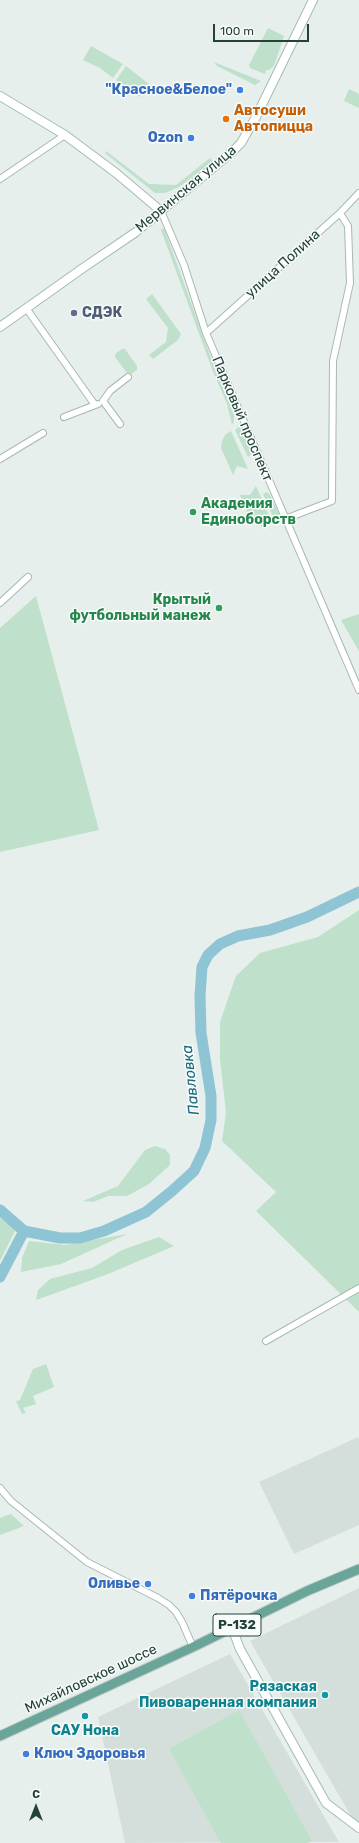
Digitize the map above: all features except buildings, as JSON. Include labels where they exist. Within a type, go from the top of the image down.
[{"type":"main road","name":"Михайловское шоссе","points":[[0,1736],[193,1647],[307,1591],[359,1569]]},
{"type":"street","name":"Мервинская улица","points":[[0,327],[136,232],[227,158],[240,143],[256,117],[313,0]]},
{"type":"street","points":[[0,96],[64,135],[116,173],[161,211]]},
{"type":"street","points":[[0,179],[64,135]]},
{"type":"street","name":"улица Полина","points":[[206,333],[340,213],[359,193]]},
{"type":"street","name":"Парковый проспект","points":[[161,211],[184,265],[206,333],[359,690]]},
{"type":"street","points":[[285,519],[332,501],[333,361],[350,283],[348,226],[340,213]]},
{"type":"street","points":[[26,308],[95,405]]},
{"type":"street","points":[[64,417],[103,401],[110,391],[128,377]]},
{"type":"street","points":[[103,401],[120,424]]},
{"type":"street","points":[[0,459],[42,433]]},
{"type":"street","points":[[0,603],[28,577]]},
{"type":"street","points":[[266,1341],[359,1288]]},
{"type":"street","points":[[0,1488],[11,1500],[87,1562],[158,1598],[168,1605],[176,1612],[182,1622],[193,1647]]},
{"type":"street","points":[[232,1628],[240,1649],[326,1803],[359,1828]]},
{"type":"shaded area","points":[[358,1437],[359,1525],[294,1554],[259,1482]]},
{"type":"shaded area","points":[[359,1588],[359,1824],[352,1818],[250,1641]]},
{"type":"shaded area","points":[[230,1654],[339,1842],[125,1843],[98,1717]]},
{"type":"green space","points":[[268,28],[284,36],[274,66],[269,70],[266,70],[265,74],[250,68],[249,65]]},
{"type":"green space","points":[[91,46],[123,64],[113,78],[100,68],[83,60]]},
{"type":"green space","points":[[214,62],[261,81],[255,85],[217,66]]},
{"type":"green space","points":[[126,66],[149,84],[139,97],[116,80]]},
{"type":"green space","points":[[349,89],[359,94],[359,108],[344,101]]},
{"type":"green space","points":[[106,151],[149,184],[176,185],[210,158],[213,161],[179,187],[165,193],[155,193],[105,153]]},
{"type":"green space","points":[[164,228],[215,369],[234,415],[232,425],[227,404],[212,369],[161,230]]},
{"type":"green space","points":[[152,294],[181,334],[178,340],[153,359],[149,355],[166,342],[168,328],[146,299]]},
{"type":"green space","points":[[122,349],[125,349],[137,366],[137,370],[131,374],[127,373],[115,357],[115,354]]},
{"type":"green space","points":[[240,426],[252,452],[248,457],[235,430]]},
{"type":"green space","points":[[231,431],[248,469],[237,466],[233,475],[221,448],[225,435]]},
{"type":"green space","points":[[256,486],[272,523],[266,526],[258,526],[252,523],[240,495],[250,495]]},
{"type":"green space","points":[[267,492],[272,498],[279,514],[278,519],[275,521],[263,494]]},
{"type":"green space","points":[[36,596],[99,830],[0,852],[0,628]]},
{"type":"green space","points":[[359,614],[359,651],[341,620]]},
{"type":"green space","points":[[359,910],[359,1312],[256,1211],[276,1192],[222,1141],[226,1113],[220,1059],[220,1022],[236,976],[260,953],[318,937]]},
{"type":"green space","points":[[155,1146],[165,1149],[170,1155],[170,1165],[149,1184],[127,1196],[108,1196],[93,1202],[83,1201],[118,1186],[145,1150]]},
{"type":"green space","points":[[0,1218],[16,1229],[0,1261]]},
{"type":"green space","points":[[127,1234],[61,1264],[21,1272],[22,1258],[29,1241],[65,1245]]},
{"type":"green space","points":[[159,1237],[174,1246],[108,1274],[36,1300],[38,1290],[50,1279],[92,1268],[122,1250]]},
{"type":"green space","points":[[46,1364],[54,1387],[33,1396],[36,1404],[23,1408],[26,1413],[22,1414],[16,1401],[20,1400],[33,1369]]},
{"type":"green space","points":[[11,1514],[24,1526],[0,1535],[0,1518]]},
{"type":"green space","points":[[239,1710],[312,1841],[308,1843],[221,1843],[169,1749]]},
{"type":"waterway","name":"Павловка","points":[[0,1210],[24,1231],[60,1238],[80,1238],[104,1231],[146,1212],[172,1191],[194,1171],[205,1148],[211,1120],[211,1096],[201,1033],[200,996],[202,967],[208,955],[220,944],[238,936],[270,930],[307,917],[359,892]]},
{"type":"waterway","name":"Павловка","points":[[0,1277],[24,1231]]},
{"type":"place","name":"\"Красное&Белое\"","points":[[240,90]]},
{"type":"place","name":"Автосуши Автопицца","points":[[226,119]]},
{"type":"place","name":"Ozon","points":[[191,138]]},
{"type":"place","name":"СДЭК","points":[[74,313]]},
{"type":"place","name":"Академия Единоборств","points":[[193,512]]},
{"type":"place","name":"Крытый футбольный манеж","points":[[219,608]]},
{"type":"place","name":"Оливье","points":[[148,1584]]},
{"type":"place","name":"Пятёрочка","points":[[192,1596]]},
{"type":"place","name":"Рязаская Пивоваренная компания","points":[[325,1695]]},
{"type":"place","name":"САУ Нона","points":[[85,1716]]},
{"type":"place","name":"Ключ Здоровья","points":[[26,1754]]}]
